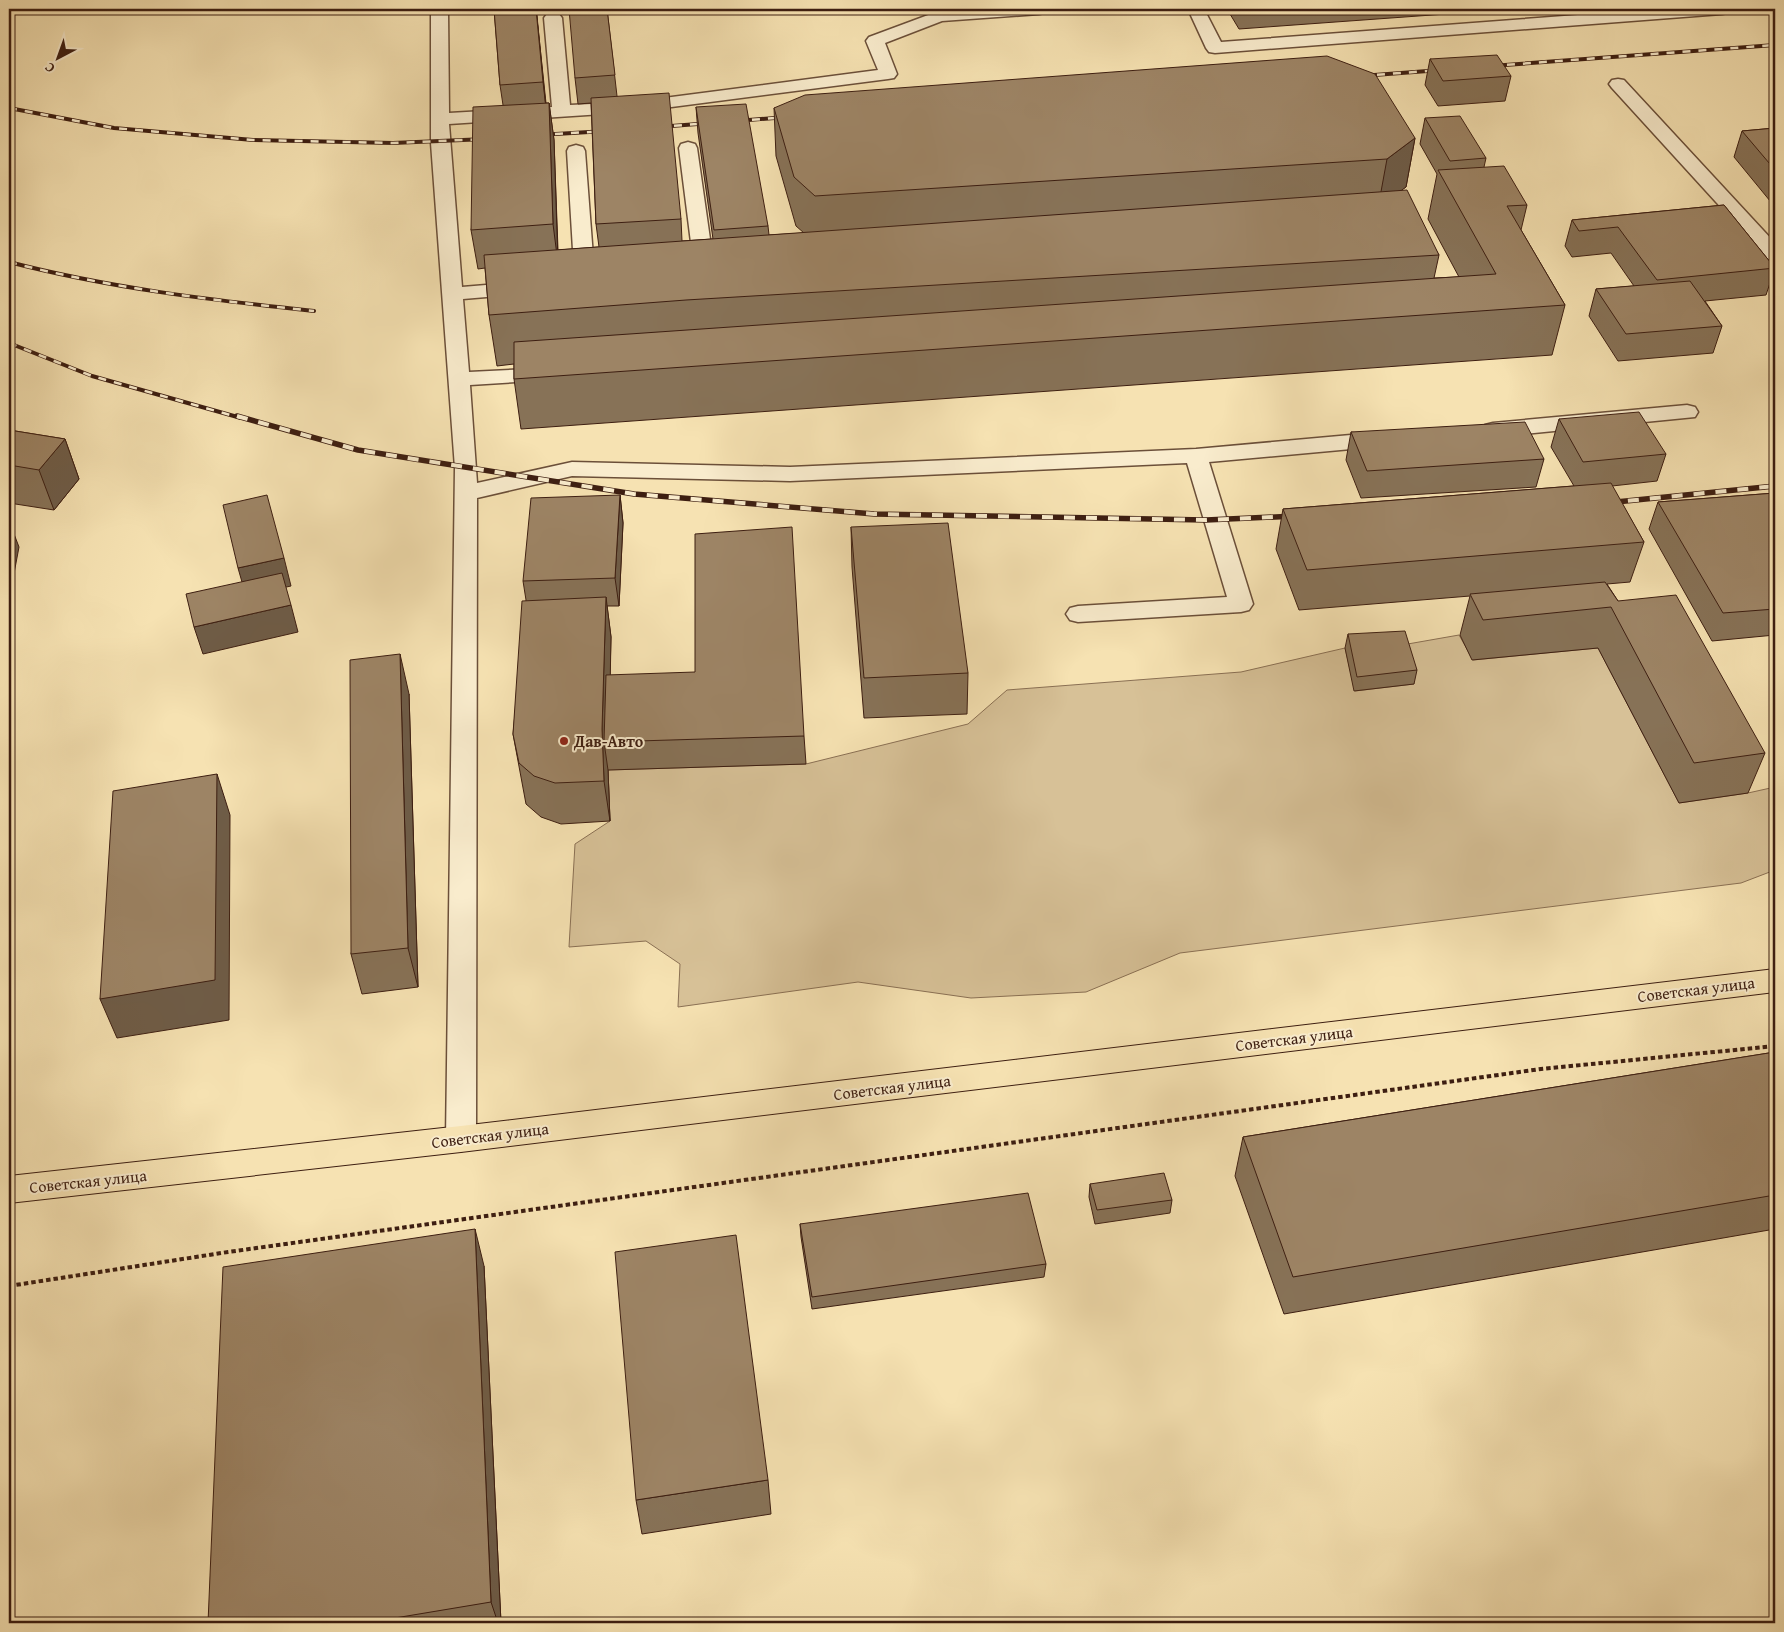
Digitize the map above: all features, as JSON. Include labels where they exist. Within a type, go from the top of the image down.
[{"type":"main road","name":"Советская улица","points":[[9,1190],[461,1139],[1775,980]]},
{"type":"lane","points":[[439,9],[440,143],[466,468],[461,1139]]},
{"type":"lane","points":[[441,119],[633,107],[888,74],[875,41],[938,16],[1039,9]]},
{"type":"lane","points":[[1196,9],[1215,48],[1722,9]]},
{"type":"lane","points":[[553,18],[562,112]]},
{"type":"lane","points":[[1618,84],[1775,254]]},
{"type":"lane","points":[[688,148],[706,275]]},
{"type":"lane","points":[[576,151],[585,284]]},
{"type":"lane","points":[[452,294],[538,287]]},
{"type":"lane","points":[[459,379],[569,372]]},
{"type":"lane","points":[[1471,432],[1687,412]]},
{"type":"lane","points":[[466,493],[572,469],[790,474],[1196,456],[1402,438]]},
{"type":"lane","points":[[1078,614],[1241,604],[1196,456]]},
{"type":"path","points":[[9,1286],[228,1252],[1541,1069],[1775,1046]]},
{"type":"shaded area","points":[[1459,635],[1473,660],[1598,648],[1679,803],[1775,787],[1775,870],[1741,883],[1180,953],[1086,992],[971,998],[858,982],[678,1007],[680,964],[646,941],[569,947],[575,844],[610,821],[608,770],[806,764],[968,724],[1007,690],[1241,672],[1345,648],[1355,691],[1414,684],[1402,645]]},
{"type":"building","points":[[494,9],[536,9],[543,82],[500,85]]},
{"type":"building","points":[[569,9],[607,9],[615,75],[575,78]]},
{"type":"building","points":[[1497,55],[1511,76],[1443,81],[1430,59]]},
{"type":"building","points":[[1327,56],[1375,74],[1415,138],[1387,159],[815,196],[794,177],[774,108],[805,95]]},
{"type":"building","points":[[669,93],[681,219],[596,224],[591,98]]},
{"type":"building","points":[[549,103],[553,224],[471,230],[473,107]]},
{"type":"building","points":[[746,104],[768,226],[714,230],[696,107]]},
{"type":"building","points":[[1460,116],[1486,158],[1450,161],[1425,118]]},
{"type":"building","points":[[1775,128],[1775,170],[1742,131]]},
{"type":"building","points":[[1504,166],[1527,205],[1507,206],[1565,305],[514,379],[514,342],[1496,274],[1438,170]]},
{"type":"building","points":[[1407,190],[1439,255],[686,300],[489,315],[484,255]]},
{"type":"building","points":[[1724,205],[1775,268],[1657,280],[1618,227],[1579,231],[1572,220]]},
{"type":"building","points":[[1690,281],[1722,326],[1626,334],[1596,289]]},
{"type":"building","points":[[1639,412],[1666,454],[1583,462],[1559,419]]},
{"type":"building","points":[[1525,422],[1544,459],[1367,471],[1351,432]]},
{"type":"building","points":[[9,430],[65,439],[39,470],[9,465]]},
{"type":"building","points":[[1611,483],[1644,542],[1307,570],[1283,509]]},
{"type":"building","points":[[1775,493],[1775,609],[1723,613],[1658,502]]},
{"type":"building","points":[[267,495],[284,558],[238,568],[223,505]]},
{"type":"building","points":[[620,495],[615,578],[523,581],[531,498]]},
{"type":"building","points":[[948,523],[968,673],[864,678],[851,527]]},
{"type":"building","points":[[792,527],[804,736],[604,742],[606,675],[695,672],[695,534]]},
{"type":"building","points":[[282,573],[291,605],[194,627],[186,594]]},
{"type":"building","points":[[1605,582],[1618,601],[1676,595],[1765,753],[1694,763],[1611,607],[1483,620],[1470,594]]},
{"type":"building","points":[[606,597],[602,729],[604,781],[555,783],[534,776],[519,763],[513,734],[522,601]]},
{"type":"building","points":[[1405,631],[1417,670],[1357,677],[1348,634]]},
{"type":"building","points":[[400,654],[408,948],[351,954],[350,660]]},
{"type":"building","points":[[217,774],[215,980],[100,999],[113,791]]},
{"type":"building","points":[[1775,1052],[1775,1195],[1293,1277],[1243,1137]]},
{"type":"building","points":[[1164,1173],[1172,1200],[1097,1210],[1090,1184]]},
{"type":"building","points":[[1028,1193],[1046,1264],[812,1297],[800,1224]]},
{"type":"building","points":[[475,1229],[491,1602],[365,1623],[208,1623],[223,1267]]},
{"type":"building","points":[[736,1235],[768,1480],[636,1500],[615,1252]]},
{"type":"railway","points":[[1491,66],[1775,45]]},
{"type":"railway","points":[[1361,76],[1441,70]]},
{"type":"railway","points":[[9,108],[114,128],[253,140],[393,143],[486,139]]},
{"type":"railway","points":[[736,121],[788,117]]},
{"type":"railway","points":[[658,127],[711,123]]},
{"type":"railway","points":[[539,135],[606,131]]},
{"type":"railway","points":[[9,262],[122,286],[199,298],[314,311]]},
{"type":"railway","points":[[9,343],[92,376],[241,418]]},
{"type":"railway","points":[[237,416],[358,450],[634,494],[874,514],[1206,520],[1296,516]]},
{"type":"railway","points":[[1606,503],[1775,486]]},
{"type":"place","name":"Дав-Авто","points":[[564,741]]}]
